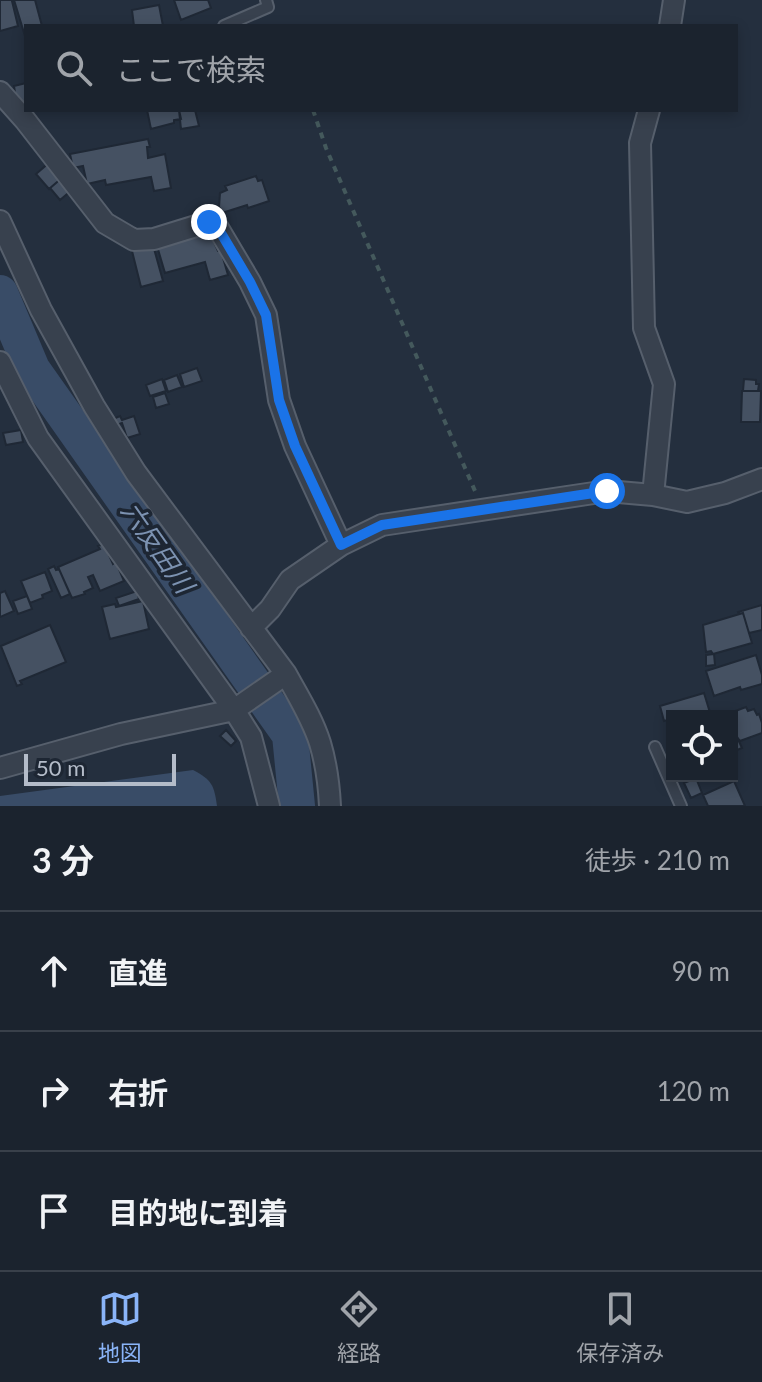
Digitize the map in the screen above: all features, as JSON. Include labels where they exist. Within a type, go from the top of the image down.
[{"type":"street","points":[[670,24],[674,0]]},
{"type":"street","points":[[0,92],[105,223],[134,240],[154,239],[209,222],[218,228],[266,315],[279,400],[295,446],[341,545]]},
{"type":"street","points":[[648,112],[640,143],[644,328],[664,384],[653,495]]},
{"type":"street","points":[[0,221],[41,310],[110,433],[304,706],[320,743],[330,806]]},
{"type":"street","points":[[0,362],[38,438],[238,707],[251,737],[269,806]]},
{"type":"street","points":[[251,628],[270,609],[290,580],[341,545],[382,525],[607,491],[687,502],[725,493],[762,479]]},
{"type":"street","points":[[0,768],[121,734],[238,707],[283,676]]},
{"type":"lane","points":[[229,24],[268,7],[266,0]]},
{"type":"lane","points":[[655,747],[681,806]]},
{"type":"path","points":[[314,112],[326,148],[483,511]]},
{"type":"water","points":[[193,770],[211,784],[217,806],[0,806],[0,796]]},
{"type":"building","points":[[0,0],[14,0],[18,26],[0,31]]},
{"type":"building","points":[[14,0],[35,0],[41,24],[24,24],[24,33]]},
{"type":"building","points":[[174,0],[208,0],[211,8],[181,20]]},
{"type":"building","points":[[159,5],[163,24],[134,24],[132,10]]},
{"type":"building","points":[[24,84],[24,106],[16,100],[14,86]]},
{"type":"building","points":[[147,112],[179,112],[181,119],[151,129]]},
{"type":"building","points":[[179,112],[196,112],[199,126],[181,129]]},
{"type":"building","points":[[148,139],[148,158],[165,154],[171,188],[154,191],[151,177],[106,185],[105,180],[87,184],[83,166],[73,168],[70,154]]},
{"type":"building","points":[[50,162],[63,177],[49,189],[36,174]]},
{"type":"building","points":[[256,176],[258,181],[262,180],[269,201],[222,213],[220,193],[227,190],[225,186]]},
{"type":"building","points":[[63,177],[73,189],[60,200],[50,188]]},
{"type":"building","points":[[209,231],[218,251],[221,251],[228,275],[210,280],[205,262],[165,273],[157,246]]},
{"type":"building","points":[[153,245],[163,281],[141,287],[132,251]]},
{"type":"building","points":[[197,368],[202,381],[184,387],[180,374]]},
{"type":"building","points":[[177,375],[182,387],[168,392],[164,380]]},
{"type":"building","points":[[162,379],[166,391],[150,396],[146,385]]},
{"type":"building","points":[[744,379],[756,380],[758,391],[743,391]]},
{"type":"building","points":[[742,391],[761,391],[760,422],[741,422]]},
{"type":"building","points":[[165,393],[169,404],[156,408],[153,397]]},
{"type":"building","points":[[120,416],[122,420],[134,416],[140,434],[127,438],[122,423],[116,425],[113,419]]},
{"type":"building","points":[[21,430],[23,442],[6,445],[3,433]]},
{"type":"building","points":[[104,544],[124,581],[100,591],[93,575],[88,577],[93,588],[72,598],[58,567],[100,549],[98,546]]},
{"type":"building","points":[[54,566],[56,570],[59,569],[70,594],[61,598],[48,569]]},
{"type":"building","points":[[45,572],[52,591],[30,603],[21,581]]},
{"type":"building","points":[[5,591],[14,611],[0,617],[0,593]]},
{"type":"building","points":[[137,591],[139,599],[119,606],[116,598]]},
{"type":"building","points":[[27,596],[32,609],[18,614],[13,601]]},
{"type":"building","points":[[143,601],[149,629],[110,639],[102,607]]},
{"type":"building","points":[[762,605],[762,630],[749,633],[743,613],[738,612]]},
{"type":"building","points":[[743,613],[752,643],[713,654],[706,652],[703,625]]},
{"type":"building","points":[[50,625],[66,662],[20,681],[22,684],[17,686],[1,646]]},
{"type":"building","points":[[714,654],[715,665],[706,666],[706,655]]},
{"type":"building","points":[[756,655],[762,684],[741,690],[740,687],[714,696],[706,671]]},
{"type":"building","points":[[704,693],[709,710],[666,710],[664,721],[660,706]]},
{"type":"building","points":[[746,707],[748,711],[754,709],[762,723],[762,733],[740,741],[738,710]]},
{"type":"building","points":[[226,730],[236,741],[231,746],[220,736]]},
{"type":"building","points":[[698,782],[702,793],[691,798],[684,783]]},
{"type":"building","points":[[734,782],[745,806],[708,806],[703,795]]},
{"type":"waterway","name":"六反田川","points":[[0,293],[32,369],[290,735],[297,806]]},
{"type":"route","points":[[209,222],[218,228],[266,315],[279,400],[295,446],[341,545],[382,525],[607,491]]}]
